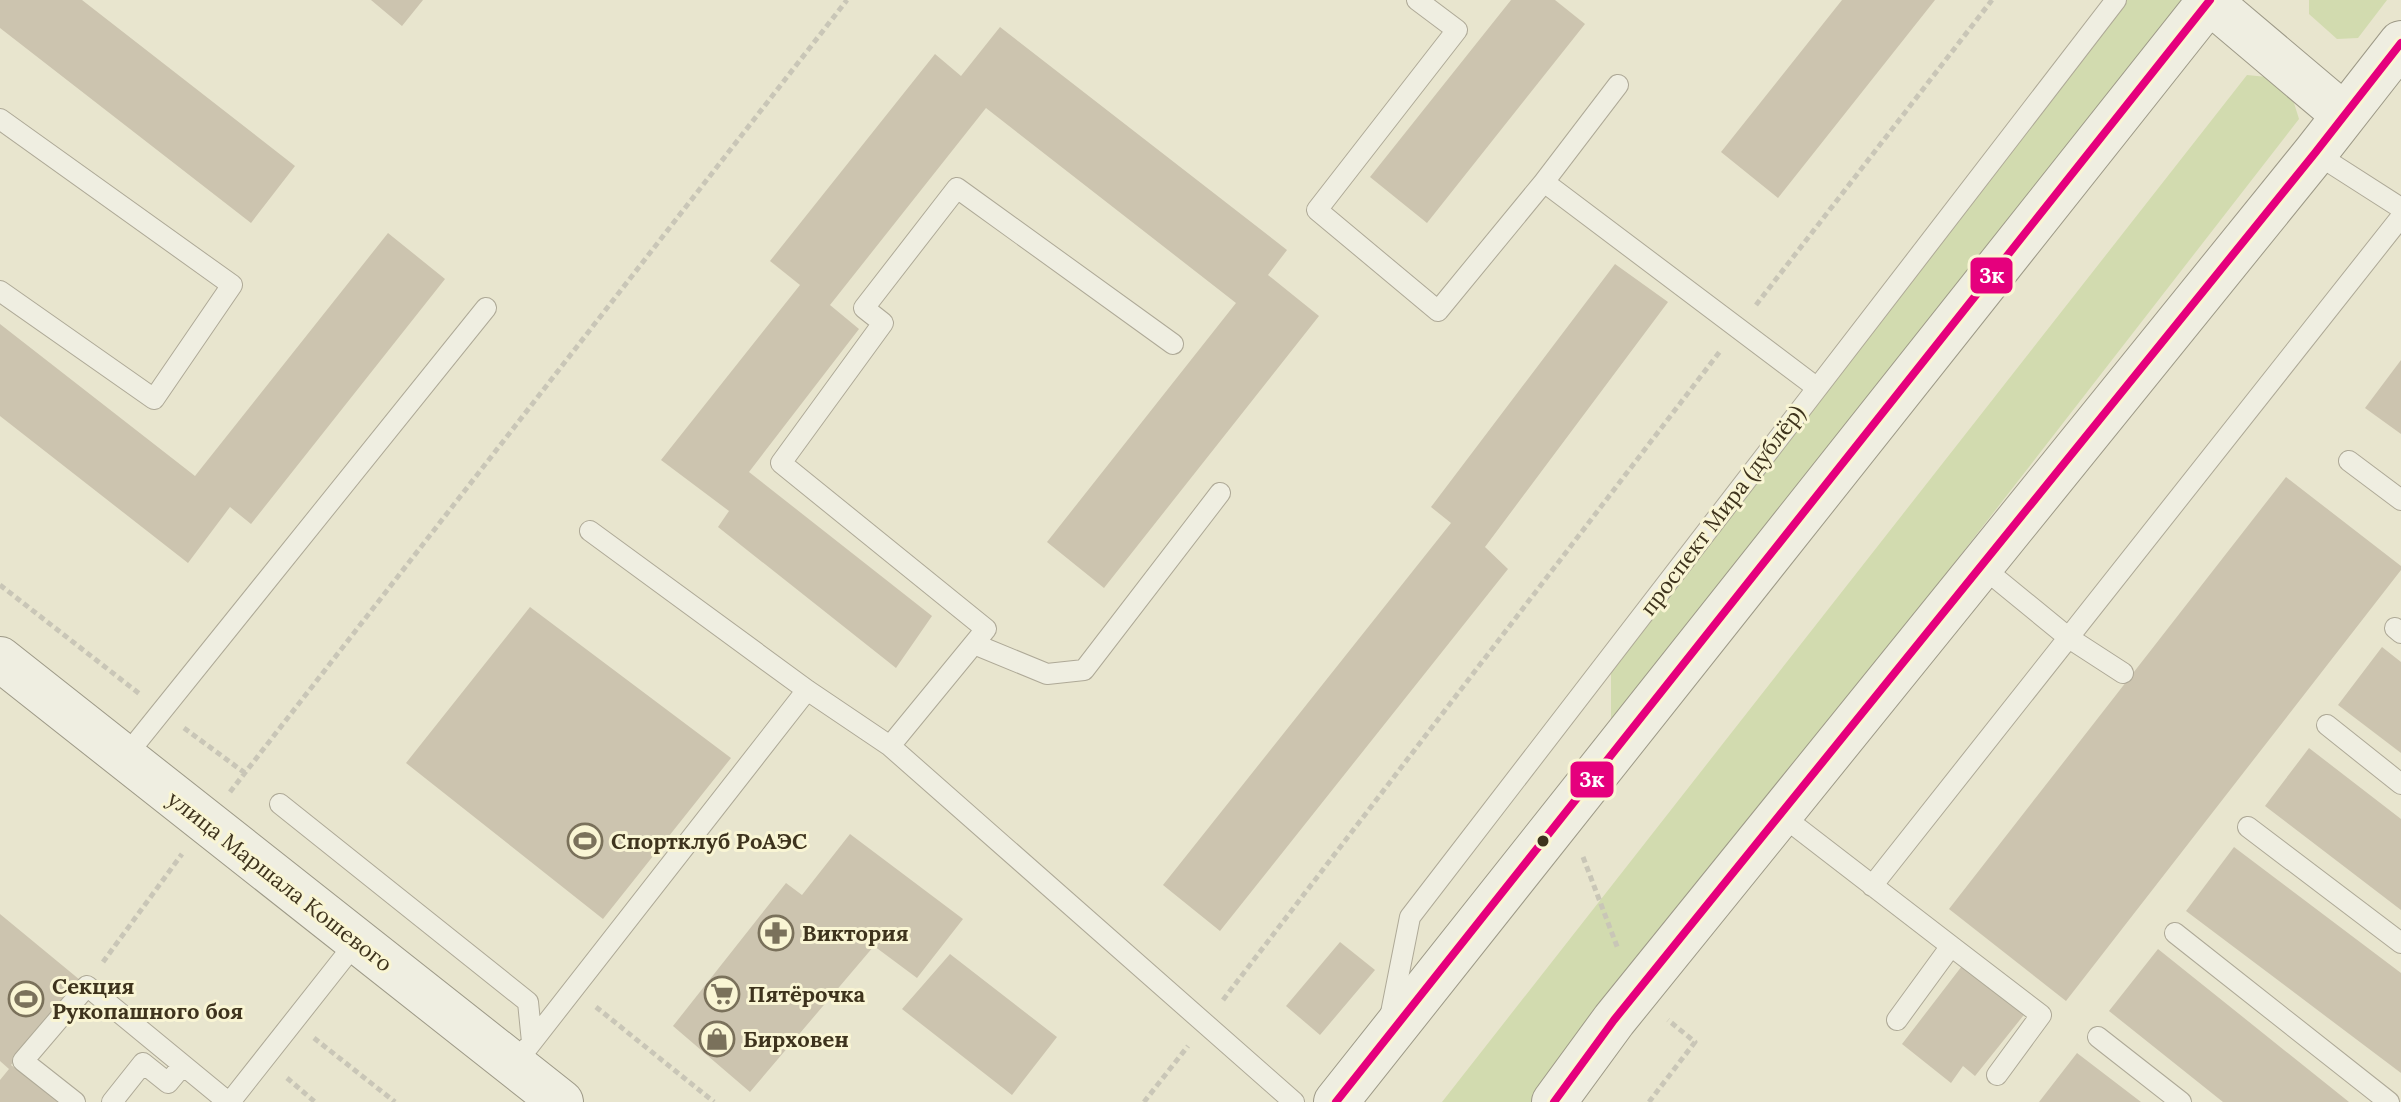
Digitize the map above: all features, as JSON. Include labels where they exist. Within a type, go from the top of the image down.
[{"type":"main road","points":[[1336,1102],[2209,0],[2344,115]]},
{"type":"main road","points":[[1554,1102],[1635,994],[2401,43]]},
{"type":"main road","name":"улица Маршала Кошевого","points":[[0,659],[124,758],[202,827]]},
{"type":"main road","name":"улица Маршала Кошевого","points":[[0,676],[202,827],[546,1102]]},
{"type":"main road","name":"улица Маршала Кошевого","points":[[353,945],[523,1054],[561,1102]]},
{"type":"lane","points":[[1417,0],[1457,30],[1317,210],[1438,311],[1544,182],[1618,85]]},
{"type":"lane","name":"проспект Мира (дублёр)","points":[[1384,1045],[1410,917],[2116,0]]},
{"type":"lane","points":[[0,119],[232,285],[154,399],[0,291]]},
{"type":"lane","points":[[2315,153],[2401,208]]},
{"type":"lane","points":[[1544,182],[1816,387]]},
{"type":"lane","points":[[890,746],[986,629],[781,463],[883,323],[864,308],[957,188],[1173,344]]},
{"type":"lane","points":[[1872,886],[2401,217]]},
{"type":"lane","points":[[124,758],[486,308]]},
{"type":"lane","points":[[2349,461],[2401,500]]},
{"type":"lane","points":[[974,644],[1047,674],[1084,670],[1220,493]]},
{"type":"lane","points":[[590,531],[807,690],[890,746],[1294,1102]]},
{"type":"lane","points":[[1981,566],[2069,638],[2123,673]]},
{"type":"lane","points":[[523,1054],[807,690]]},
{"type":"lane","points":[[2327,725],[2401,784]]},
{"type":"lane","points":[[280,804],[528,1002],[523,1054]]},
{"type":"lane","points":[[1781,815],[2041,1015],[1997,1075]]},
{"type":"lane","points":[[2248,827],[2401,943]]},
{"type":"lane","points":[[2175,933],[2389,1102]]},
{"type":"lane","points":[[75,1102],[23,1061],[87,986],[183,1065],[235,1100],[353,945]]},
{"type":"lane","points":[[1897,1020],[1951,946]]},
{"type":"lane","points":[[2098,1037],[2181,1102]]},
{"type":"lane","points":[[112,1102],[143,1063],[168,1083],[183,1065]]},
{"type":"path","points":[[87,986],[202,827],[847,0]]},
{"type":"path","points":[[1144,1102],[1992,0]]},
{"type":"path","points":[[0,585],[245,773]]},
{"type":"path","points":[[1567,814],[1635,994],[1695,1042],[1649,1102]]},
{"type":"path","points":[[574,988],[714,1102]]},
{"type":"path","points":[[293,1021],[395,1102]]},
{"type":"green space","points":[[2123,0],[2201,0],[1611,748],[1611,666]]},
{"type":"green space","points":[[2309,0],[2387,0],[2358,38],[2337,39],[2309,14]]},
{"type":"green space","points":[[2247,75],[2267,77],[2294,103],[2299,119],[1536,1102],[1442,1102]]},
{"type":"building","points":[[0,0],[82,0],[295,166],[251,223],[0,28]]},
{"type":"building","points":[[371,0],[423,0],[402,26]]},
{"type":"building","points":[[1511,0],[1555,0],[1585,24],[1427,223],[1370,177]]},
{"type":"building","points":[[1842,0],[1935,0],[1778,198],[1721,152]]},
{"type":"building","points":[[1000,27],[1287,250],[1268,275],[1319,316],[1104,588],[1047,542],[1236,303],[986,108],[830,305],[859,329],[749,472],[932,616],[896,668],[718,527],[729,511],[661,460],[800,285],[770,261],[935,54],[961,76]]},
{"type":"building","points":[[388,233],[445,279],[251,524],[230,507],[188,563],[0,416],[0,324],[195,476]]},
{"type":"building","points":[[1615,264],[1668,302],[1485,547],[1508,569],[1220,931],[1163,885],[1451,523],[1431,507]]},
{"type":"building","points":[[2401,360],[2401,434],[2365,408]]},
{"type":"building","points":[[2286,477],[2401,566],[2401,570],[2066,1001],[1949,909]]},
{"type":"building","name":"Спортклуб РоАЭС","points":[[530,607],[731,758],[603,919],[406,763]]},
{"type":"building","points":[[2382,647],[2401,662],[2401,753],[2338,705]]},
{"type":"building","points":[[2309,748],[2401,819],[2401,910],[2265,806]]},
{"type":"building","points":[[850,834],[963,919],[917,978],[874,946],[750,1092],[673,1026],[786,883],[802,895]]},
{"type":"building","points":[[2234,847],[2401,973],[2401,1073],[2186,911]]},
{"type":"building","points":[[0,914],[80,980],[11,1065],[60,1102],[0,1102],[0,1080],[9,1069],[0,1061]]},
{"type":"building","points":[[1340,942],[1375,970],[1320,1035],[1286,1006]]},
{"type":"building","points":[[2158,949],[2349,1102],[2223,1102],[2109,1011]]},
{"type":"building","points":[[950,954],[1057,1037],[1012,1095],[902,1009]]},
{"type":"building","points":[[1965,962],[2027,1011],[1975,1076],[1963,1066],[1951,1083],[1902,1044]]},
{"type":"building","points":[[2077,1053],[2141,1102],[2039,1102]]},
{"type":"transit line","name":"3к","points":[[1336,1102],[2210,0]]},
{"type":"transit line","name":"3к","points":[[1554,1102],[1614,1020],[2401,43]]},
{"type":"place","name":"Спортклуб РоАЭС","points":[[585,841]]},
{"type":"place","name":"Виктория","points":[[776,933]]},
{"type":"place","name":"Пятёрочка","points":[[722,994]]},
{"type":"place","name":"Секция Рукопашного боя","points":[[26,999]]},
{"type":"place","name":"Бирховен","points":[[717,1039]]}]
